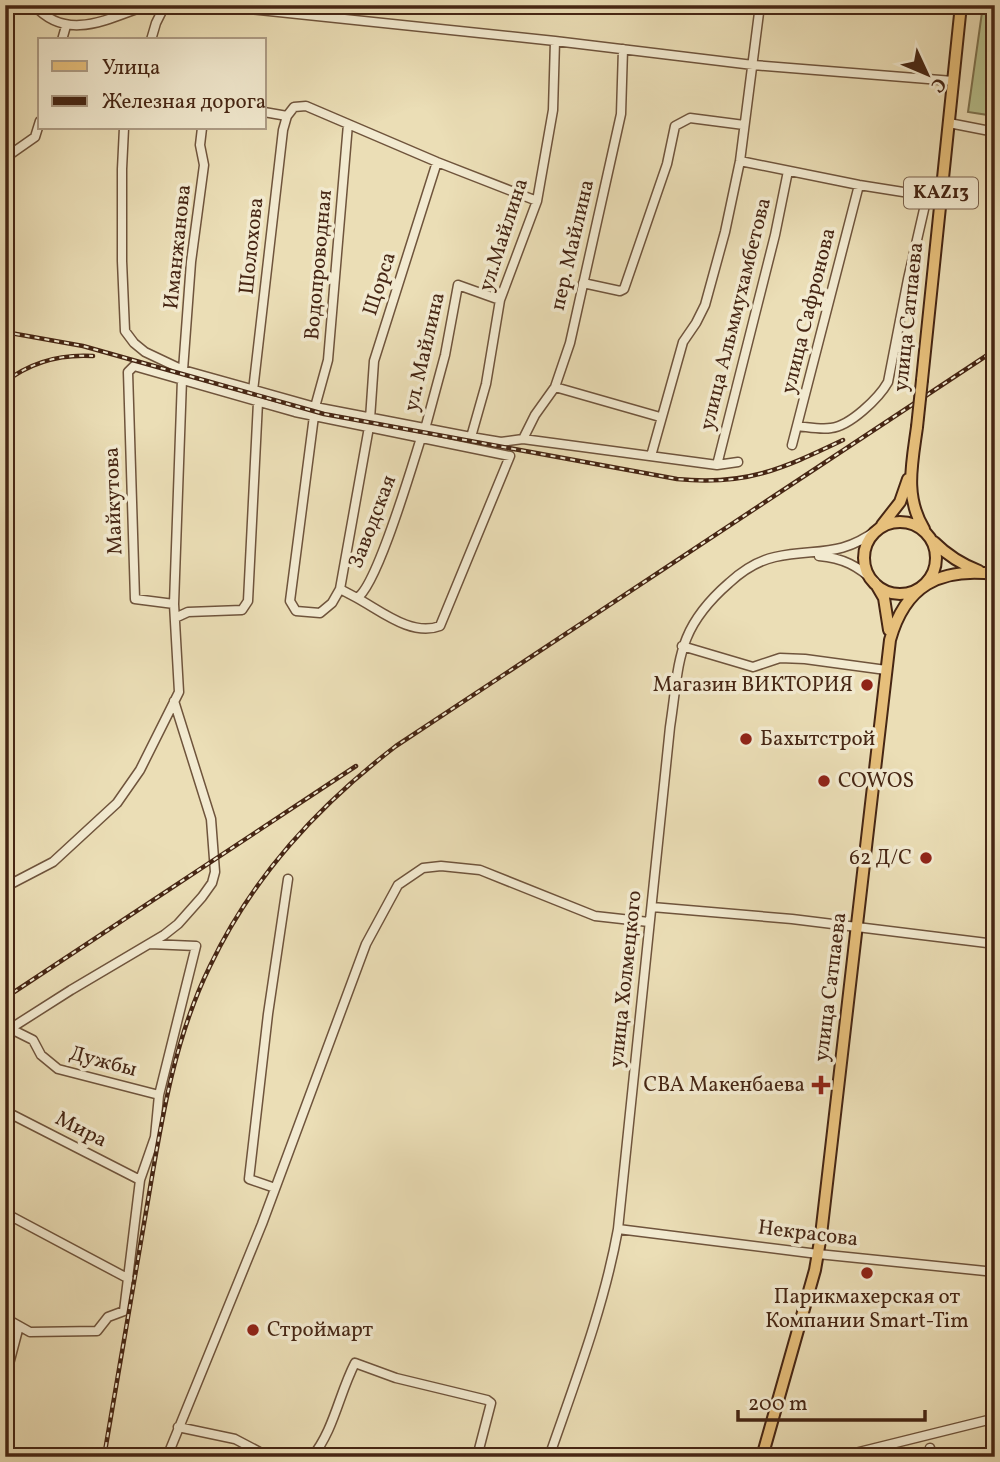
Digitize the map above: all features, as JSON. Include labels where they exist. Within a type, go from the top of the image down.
[{"type":"main road","name":"улица Сатпаева","points":[[912,466],[961,5]]},
{"type":"main road","name":"KAZ13","points":[[912,466],[901,502],[870,538],[865,555],[866,569],[874,582],[882,588],[900,593],[951,574],[990,573]]},
{"type":"main road","name":"KAZ13","points":[[912,466],[911,502],[934,545],[936,559],[932,575],[921,587]]},
{"type":"main road","name":"KAZ13","points":[[877,530],[894,522],[909,523],[924,531],[945,553],[961,564],[990,573]]},
{"type":"main road","points":[[874,582],[884,598],[890,640]]},
{"type":"main road","points":[[890,640],[901,610],[921,587]]},
{"type":"main road","name":"улица Сатпаева","points":[[762,1457],[818,1254],[890,640]]},
{"type":"street","points":[[34,5],[41,14],[65,26],[80,26],[148,5]]},
{"type":"street","points":[[152,38],[156,23],[166,5]]},
{"type":"street","points":[[211,5],[753,65],[953,81]]},
{"type":"street","points":[[651,456],[682,342],[705,305],[725,232],[740,160],[760,5]]},
{"type":"street","points":[[62,38],[65,26]]},
{"type":"street","name":"ул.Майлина","points":[[471,437],[486,384],[500,300],[537,201],[553,110],[555,41]]},
{"type":"street","name":"пер. Майлина","points":[[523,439],[535,415],[555,387],[570,342],[621,114],[623,49]]},
{"type":"street","name":"Шолохова","points":[[253,391],[283,130],[287,116],[294,107],[306,106],[348,124]]},
{"type":"street","points":[[266,112],[287,116]]},
{"type":"street","points":[[583,282],[620,291],[624,289],[667,164],[675,126],[690,118],[744,125]]},
{"type":"street","points":[[949,123],[995,132]]},
{"type":"street","points":[[348,124],[537,201]]},
{"type":"street","name":"Водопроводная","points":[[340,589],[332,603],[320,613],[296,611],[290,601],[314,412],[328,360],[348,124]]},
{"type":"street","points":[[5,158],[35,137],[38,127]]},
{"type":"street","points":[[124,130],[122,261],[125,331],[134,343],[182,375],[258,402],[295,412],[314,412],[423,433],[510,456],[440,626],[430,630],[410,627],[357,598]]},
{"type":"street","name":"Иманжанова","points":[[174,701],[179,692],[174,604],[182,375],[191,262],[204,165],[200,145],[202,130]]},
{"type":"street","points":[[740,160],[922,195],[926,205],[908,279],[893,364],[883,392],[846,422],[833,428],[797,426]]},
{"type":"street","name":"Щорса","points":[[340,589],[370,423],[374,361],[438,162]]},
{"type":"street","name":"улица Альммухамбетова","points":[[717,465],[775,235],[788,171]]},
{"type":"street","name":"улица Сафронова","points":[[792,445],[859,185]]},
{"type":"street","name":"ул. Майлина","points":[[423,433],[445,355],[458,285],[500,300]]},
{"type":"street","name":"Майкутова","points":[[174,604],[135,599],[128,372],[134,366],[182,375]]},
{"type":"street","points":[[182,375],[297,402],[314,412]]},
{"type":"street","points":[[555,387],[660,417]]},
{"type":"street","points":[[175,618],[188,612],[242,610],[248,601],[258,402]]},
{"type":"street","points":[[295,412],[297,402]]},
{"type":"street","points":[[423,433],[502,442],[523,439],[717,465],[738,462]]},
{"type":"street","name":"Заводская","points":[[340,589],[357,598],[366,588],[395,519],[423,433]]},
{"type":"street","points":[[792,555],[849,547],[877,530]]},
{"type":"street","points":[[792,555],[837,557],[862,570],[874,582]]},
{"type":"street","name":"улица Холмецкого","points":[[549,1457],[592,1332],[611,1268],[618,1229],[670,727],[682,646],[702,610],[738,575],[757,563],[792,555]]},
{"type":"street","points":[[682,646],[753,667],[780,658],[886,670]]},
{"type":"street","points":[[5,887],[53,862],[117,803],[141,770],[174,701]]},
{"type":"street","points":[[8,1031],[178,924],[212,883],[215,872],[211,819],[174,701]]},
{"type":"street","points":[[167,1457],[275,1188],[366,944],[398,885],[423,868],[441,866],[480,870],[595,916],[649,922]]},
{"type":"street","points":[[275,1188],[249,1179],[268,1014],[288,879]]},
{"type":"street","points":[[652,906],[995,944]]},
{"type":"street","points":[[5,1318],[30,1332],[97,1331],[108,1317],[124,1311],[141,1180],[155,1137],[159,1095],[196,946],[150,944]]},
{"type":"street","name":"Дужбы","points":[[8,1031],[33,1040],[41,1055],[58,1069],[159,1095]]},
{"type":"street","name":"Мира","points":[[5,1111],[141,1180]]},
{"type":"street","points":[[5,1213],[129,1279]]},
{"type":"street","name":"Некрасова","points":[[618,1229],[818,1254],[995,1272]]},
{"type":"street","points":[[5,1380],[19,1326]]},
{"type":"street","points":[[312,1457],[321,1446],[343,1386],[355,1363],[396,1378],[488,1400],[491,1404],[477,1457]]},
{"type":"street","points":[[843,1456],[994,1419]]},
{"type":"street","points":[[178,1427],[235,1439],[269,1457]]},
{"type":"green space","points":[[983,5],[995,5],[995,64],[988,115],[968,112]]},
{"type":"railway","points":[[5,332],[83,346],[324,414],[677,479],[723,480],[763,473],[843,440]]},
{"type":"railway","points":[[104,1457],[158,1144],[177,1053],[197,994],[210,966],[227,933],[267,873],[314,818],[396,746],[995,350]]},
{"type":"railway","points":[[5,382],[36,364],[69,356],[93,356]]},
{"type":"railway","points":[[5,998],[356,766]]},
{"type":"place","name":"Магазин ВИКТОРИЯ","points":[[867,685]]},
{"type":"place","name":"Бахытстрой","points":[[746,739]]},
{"type":"place","name":"COWOS","points":[[824,781]]},
{"type":"place","name":"62 Д/С","points":[[926,858]]},
{"type":"place","name":"СВА Макенбаева","points":[[821,1085]]},
{"type":"place","name":"Парикмахерская от Компании Smart-Tim","points":[[867,1273]]},
{"type":"place","name":"Строймарт","points":[[253,1330]]}]
